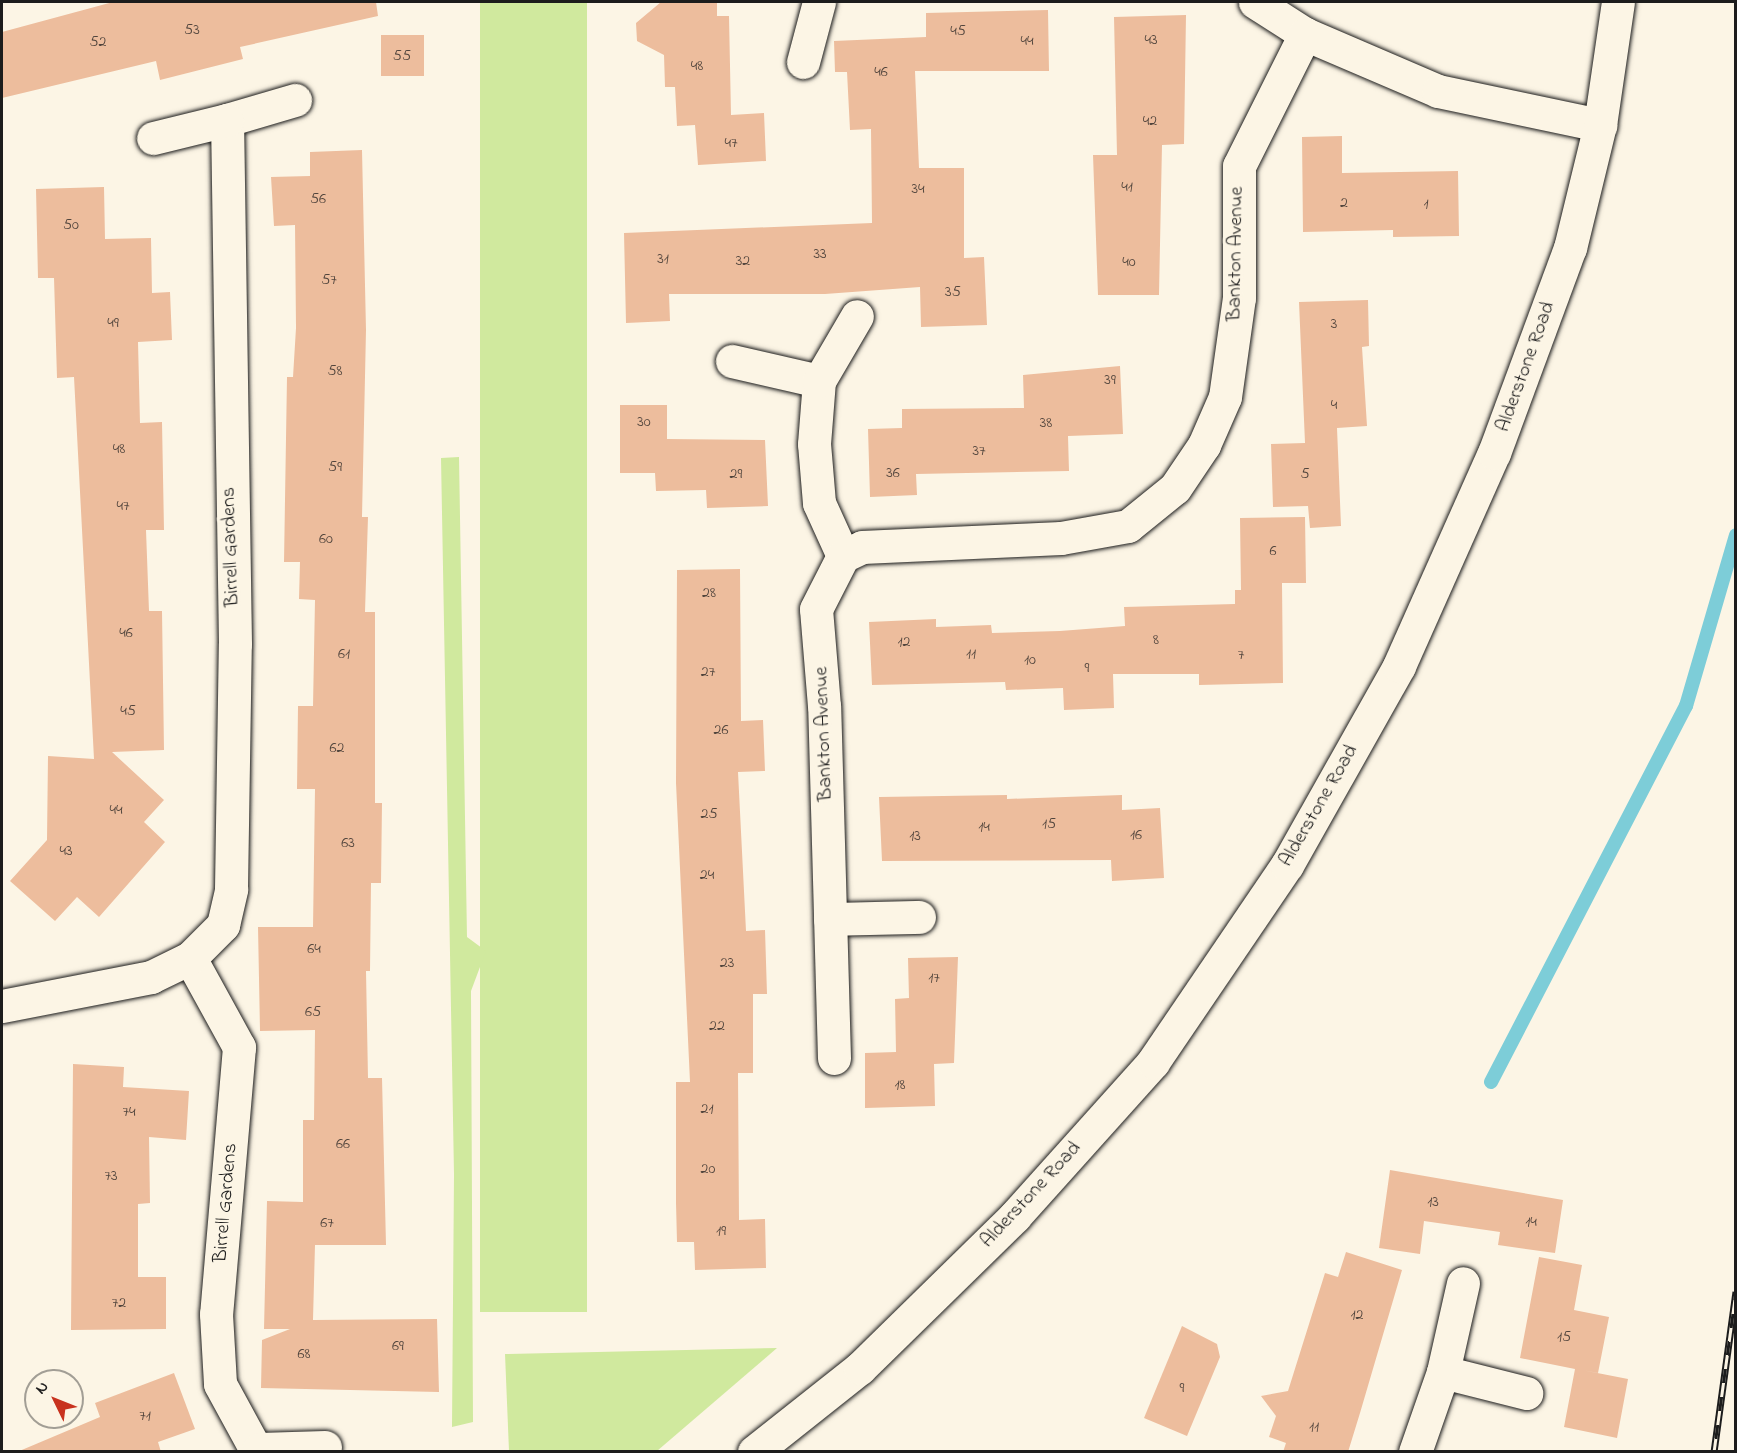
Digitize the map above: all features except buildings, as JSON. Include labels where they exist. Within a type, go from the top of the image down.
[{"type":"street","points":[[803,62],[819,2]]},
{"type":"street","points":[[1255,2],[1305,33],[1437,91],[1600,124]]},
{"type":"street","name":"Alderstone Road","points":[[754,1452],[860,1368],[1015,1216],[1153,1062],[1287,865],[1399,666],[1494,453],[1570,248],[1600,124],[1618,2]]},
{"type":"street","name":"Bankton Avenue","points":[[834,1058],[816,609],[843,556],[862,547],[1050,539],[1128,526],[1175,488],[1204,445],[1225,397],[1239,298],[1239,166],[1305,33]]},
{"type":"street","points":[[153,138],[295,100]]},
{"type":"street","name":"Birrell Gardens","points":[[2,1006],[151,977],[189,958],[223,925],[231,889],[235,644],[227,120]]},
{"type":"street","points":[[843,556],[819,503],[814,444],[819,381],[857,316]]},
{"type":"street","points":[[732,361],[819,381]]},
{"type":"street","points":[[830,920],[919,917]]},
{"type":"street","name":"Birrell Gardens","points":[[189,958],[239,1047],[216,1314],[220,1384],[258,1450],[325,1447]]},
{"type":"street","points":[[1415,1452],[1443,1372],[1463,1283]]},
{"type":"street","points":[[1443,1372],[1526,1393]]},
{"type":"green space","points":[[480,2],[587,2],[587,1312],[480,1312]]},
{"type":"green space","points":[[459,457],[467,937],[486,951],[471,991],[473,1422],[452,1427],[454,1174],[441,458]]},
{"type":"green space","points":[[777,1348],[657,1451],[509,1451],[505,1354]]},
{"type":"waterway","points":[[1491,1082],[1686,706],[1736,535]]},
{"type":"railway","points":[[1714,1452],[1736,1291]]}]
